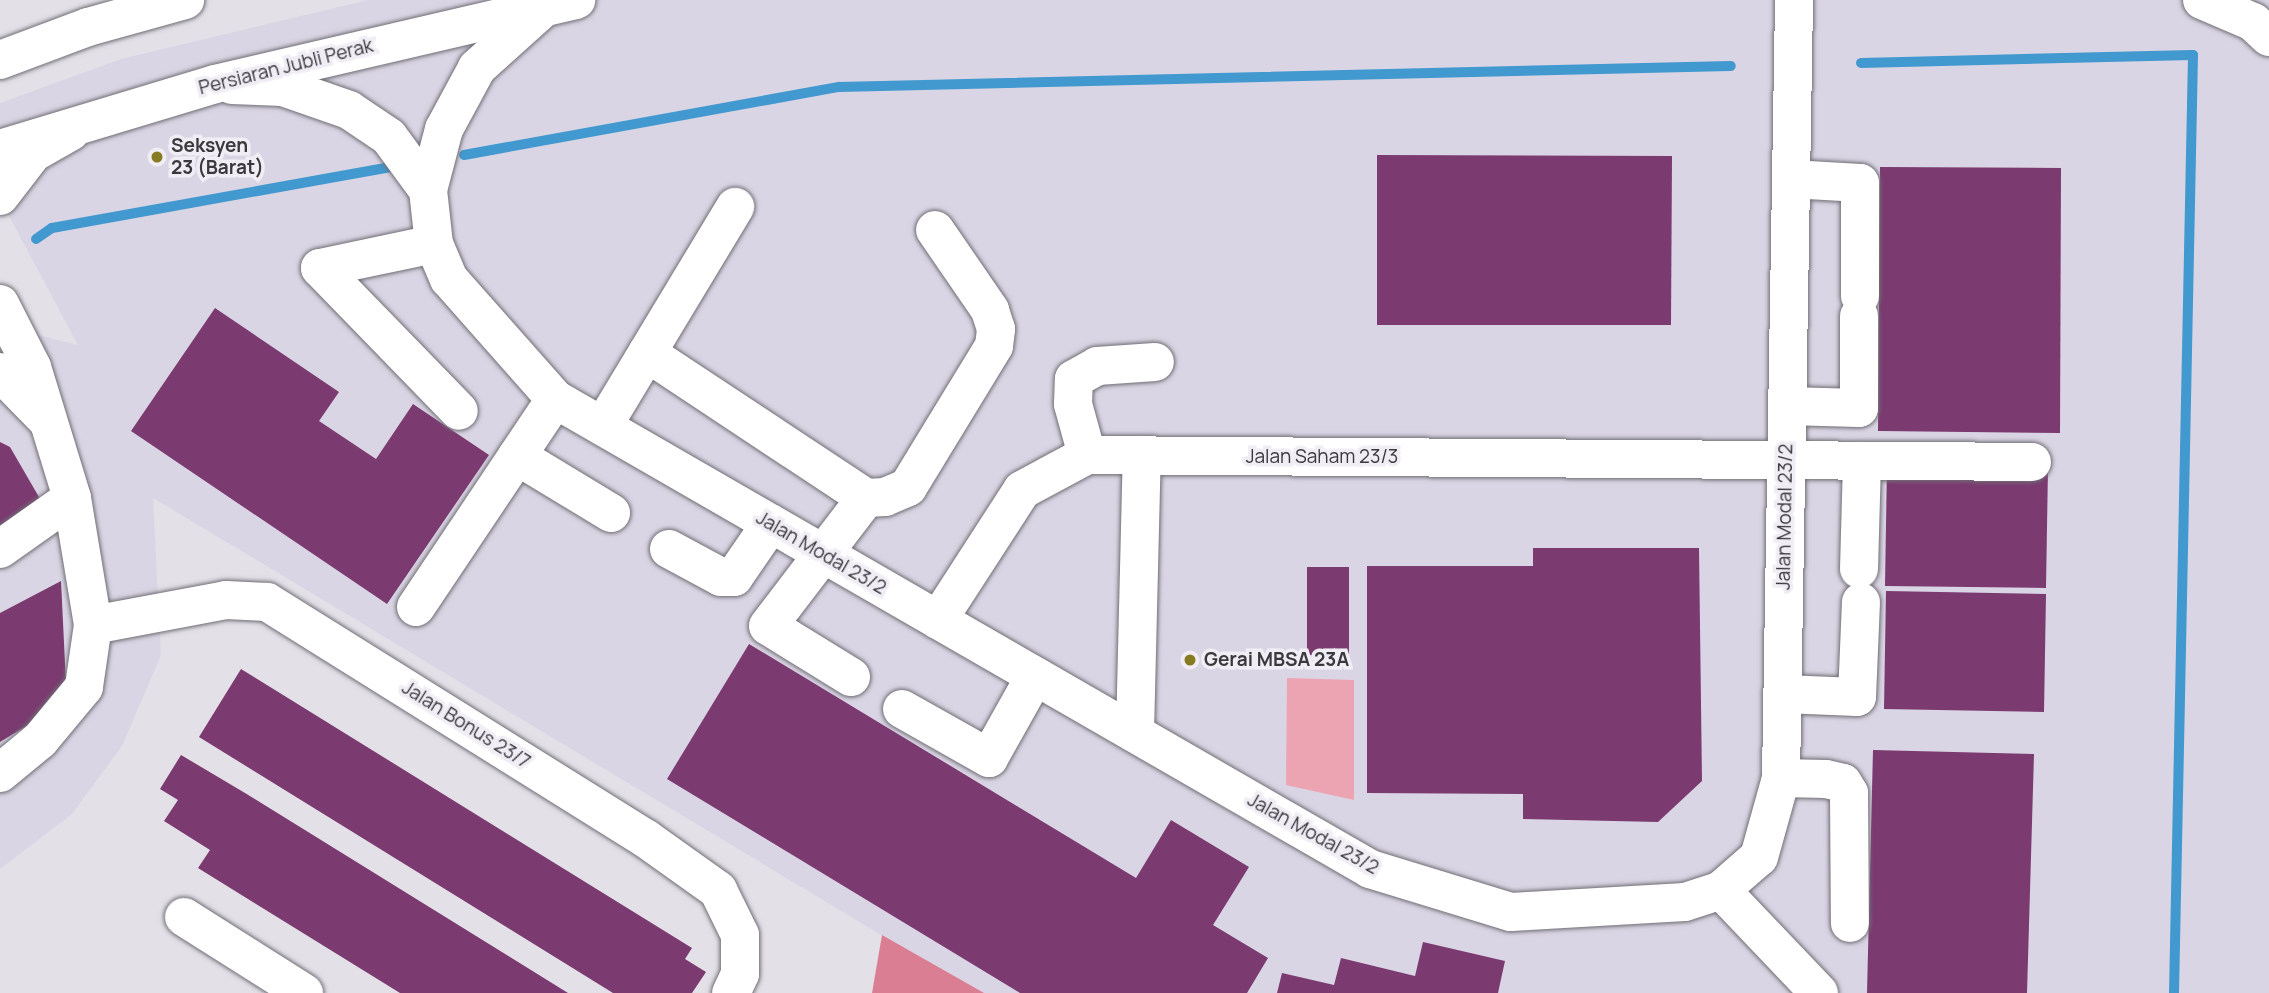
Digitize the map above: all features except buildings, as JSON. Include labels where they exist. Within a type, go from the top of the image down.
[{"type":"street","points":[[0,60],[88,27],[185,0]]},
{"type":"street","name":"Jalan Modal 23/2","points":[[562,2],[477,68],[444,129],[428,190],[435,244],[449,279],[555,399],[1370,869],[1511,912],[1685,902],[1721,890],[1759,857],[1781,778],[1794,0]]},
{"type":"street","points":[[2202,0],[2253,22],[2269,37]]},
{"type":"street","name":"Persiaran Jubli Perak","points":[[0,149],[215,84],[562,2]]},
{"type":"street","name":"Jalan Modal 23/2","points":[[215,84],[283,87],[349,110],[389,137],[428,190]]},
{"type":"street","points":[[0,196],[33,153],[93,119]]},
{"type":"street","points":[[1787,406],[1859,408],[1860,183],[1791,179]]},
{"type":"street","points":[[603,426],[735,206]]},
{"type":"street","points":[[647,353],[866,498],[885,497],[908,487],[994,346],[996,329],[990,310],[935,230]]},
{"type":"street","points":[[435,244],[320,268],[458,411]]},
{"type":"street","points":[[0,304],[32,367],[72,498],[93,625],[84,687],[40,740],[0,773]]},
{"type":"street","points":[[1087,455],[1073,404],[1074,379],[1097,366],[1155,362]]},
{"type":"street","points":[[0,372],[46,419]]},
{"type":"street","points":[[416,607],[555,399]]},
{"type":"street","name":"Jalan Saham 23/3","points":[[938,620],[1022,490],[1087,455],[2032,461]]},
{"type":"street","points":[[517,456],[611,513]]},
{"type":"street","points":[[1135,733],[1142,456]]},
{"type":"street","points":[[1783,694],[1857,697],[1862,461]]},
{"type":"street","points":[[0,549],[72,498]]},
{"type":"street","points":[[850,677],[768,626],[866,498]]},
{"type":"street","points":[[669,549],[721,577],[734,577],[771,523]]},
{"type":"street","name":"Jalan Bonus 23/7","points":[[93,625],[226,600],[267,602],[645,838],[718,890],[740,934],[740,974],[731,993]]},
{"type":"street","points":[[902,709],[989,758],[1035,676]]},
{"type":"street","points":[[1781,778],[1826,779],[1843,783],[1849,793],[1850,923]]},
{"type":"street","points":[[1721,890],[1819,993]]},
{"type":"street","points":[[184,917],[304,993]]},
{"type":"shaded area","points":[[368,0],[2269,0],[2269,993],[978,993],[153,498],[161,655],[122,746],[72,814],[0,869],[0,326],[78,345],[0,199],[0,103],[121,59]]},
{"type":"shaded area","points":[[1287,678],[1354,680],[1354,800],[1286,785]]},
{"type":"shaded area","points":[[882,935],[984,993],[872,993]]},
{"type":"waterway","points":[[1861,63],[2193,55],[2174,993]]},
{"type":"waterway","points":[[464,155],[839,87],[1731,66]]},
{"type":"waterway","points":[[36,239],[52,228],[396,166]]},
{"type":"place","name":"Seksyen 23 (Barat)","points":[[157,157]]},
{"type":"place","name":"Gerai MBSA 23A","points":[[1190,660]]}]
